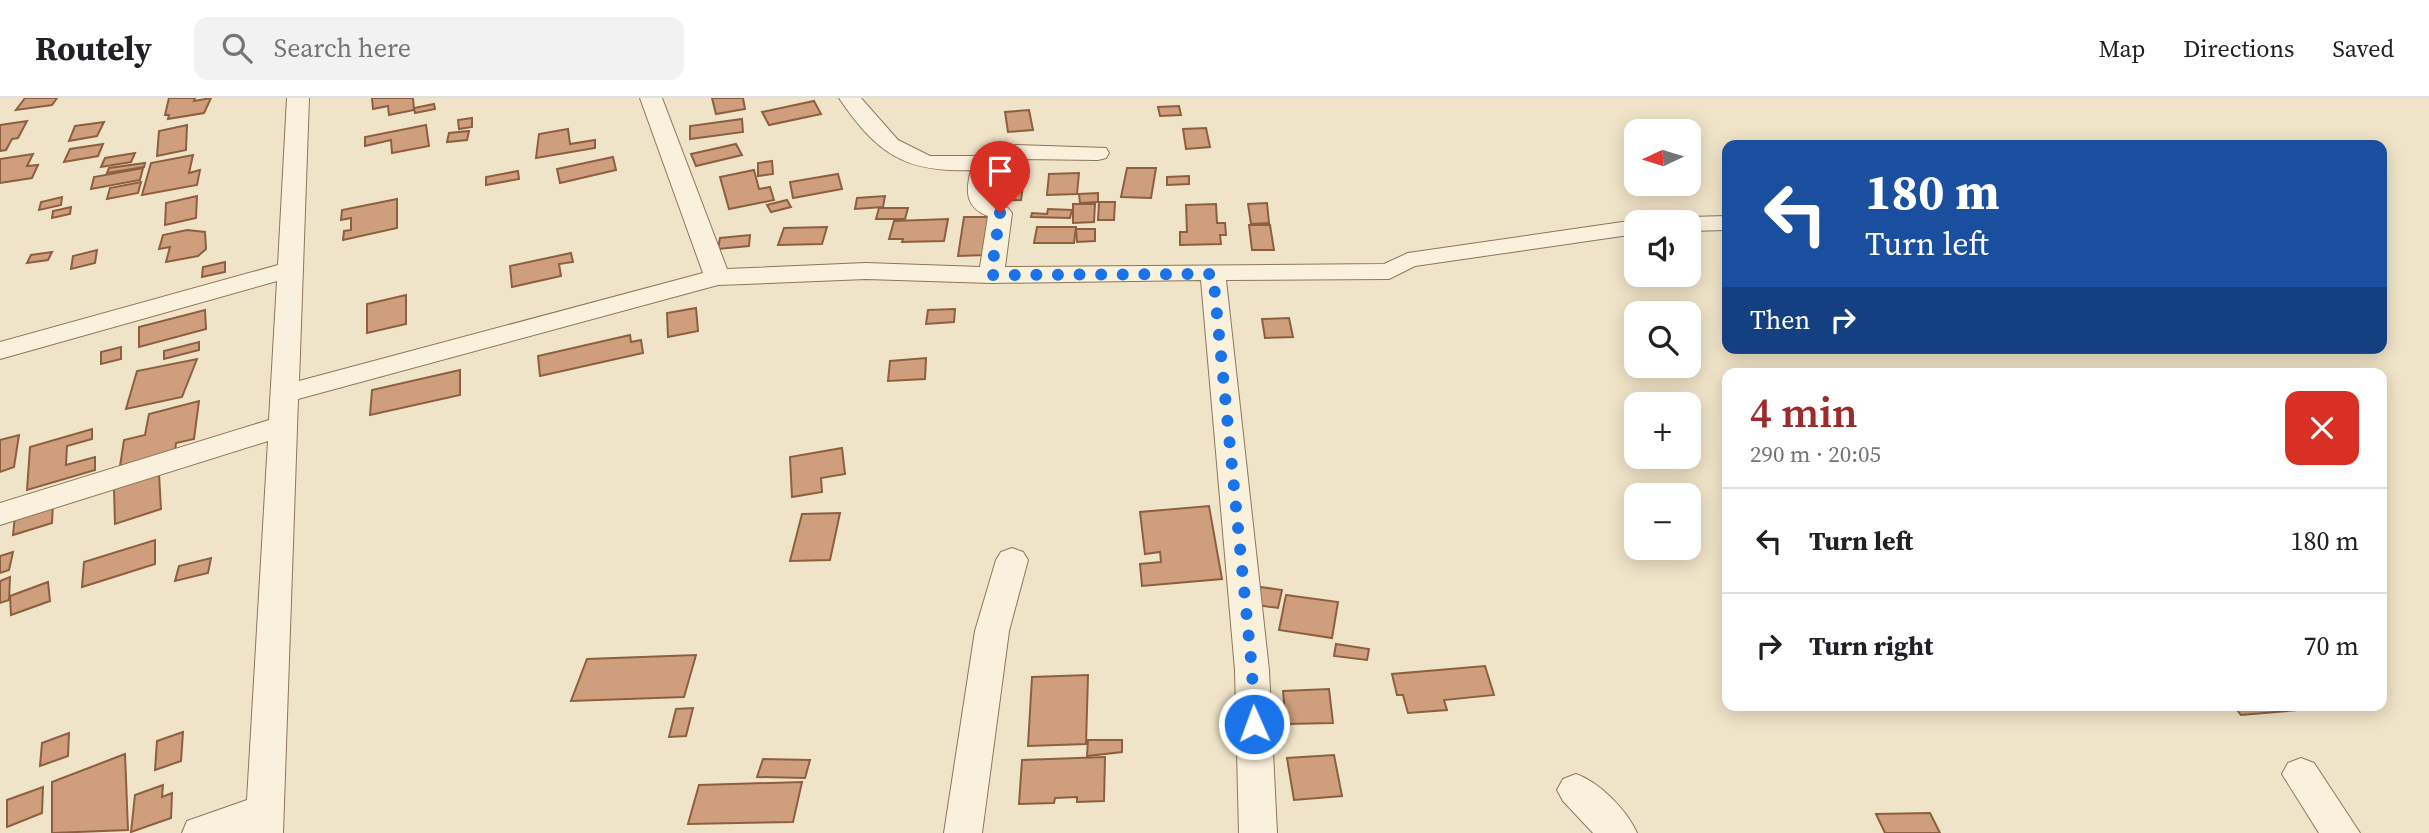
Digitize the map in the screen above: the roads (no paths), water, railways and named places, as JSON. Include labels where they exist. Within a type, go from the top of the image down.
[{"type":"street","points":[[201,833],[265,822],[298,98]]},
{"type":"street","points":[[650,98],[718,277]]},
{"type":"street","points":[[850,98],[890,145],[905,156],[923,162],[987,163]]},
{"type":"street","points":[[991,275],[1000,213],[982,206],[982,167],[1016,152],[1098,153]]},
{"type":"street","points":[[1701,224],[1722,223]]},
{"type":"street","points":[[284,394],[718,277],[866,271],[991,275],[1389,271],[1408,260],[1624,229]]},
{"type":"street","points":[[0,351],[290,269]]},
{"type":"street","points":[[1213,274],[1252,670],[1258,833]]},
{"type":"street","points":[[0,514],[282,426]]},
{"type":"street","points":[[962,833],[992,631],[1012,560]]},
{"type":"street","points":[[2301,774],[2341,833]]},
{"type":"street","points":[[1576,790],[1618,833]]}]
